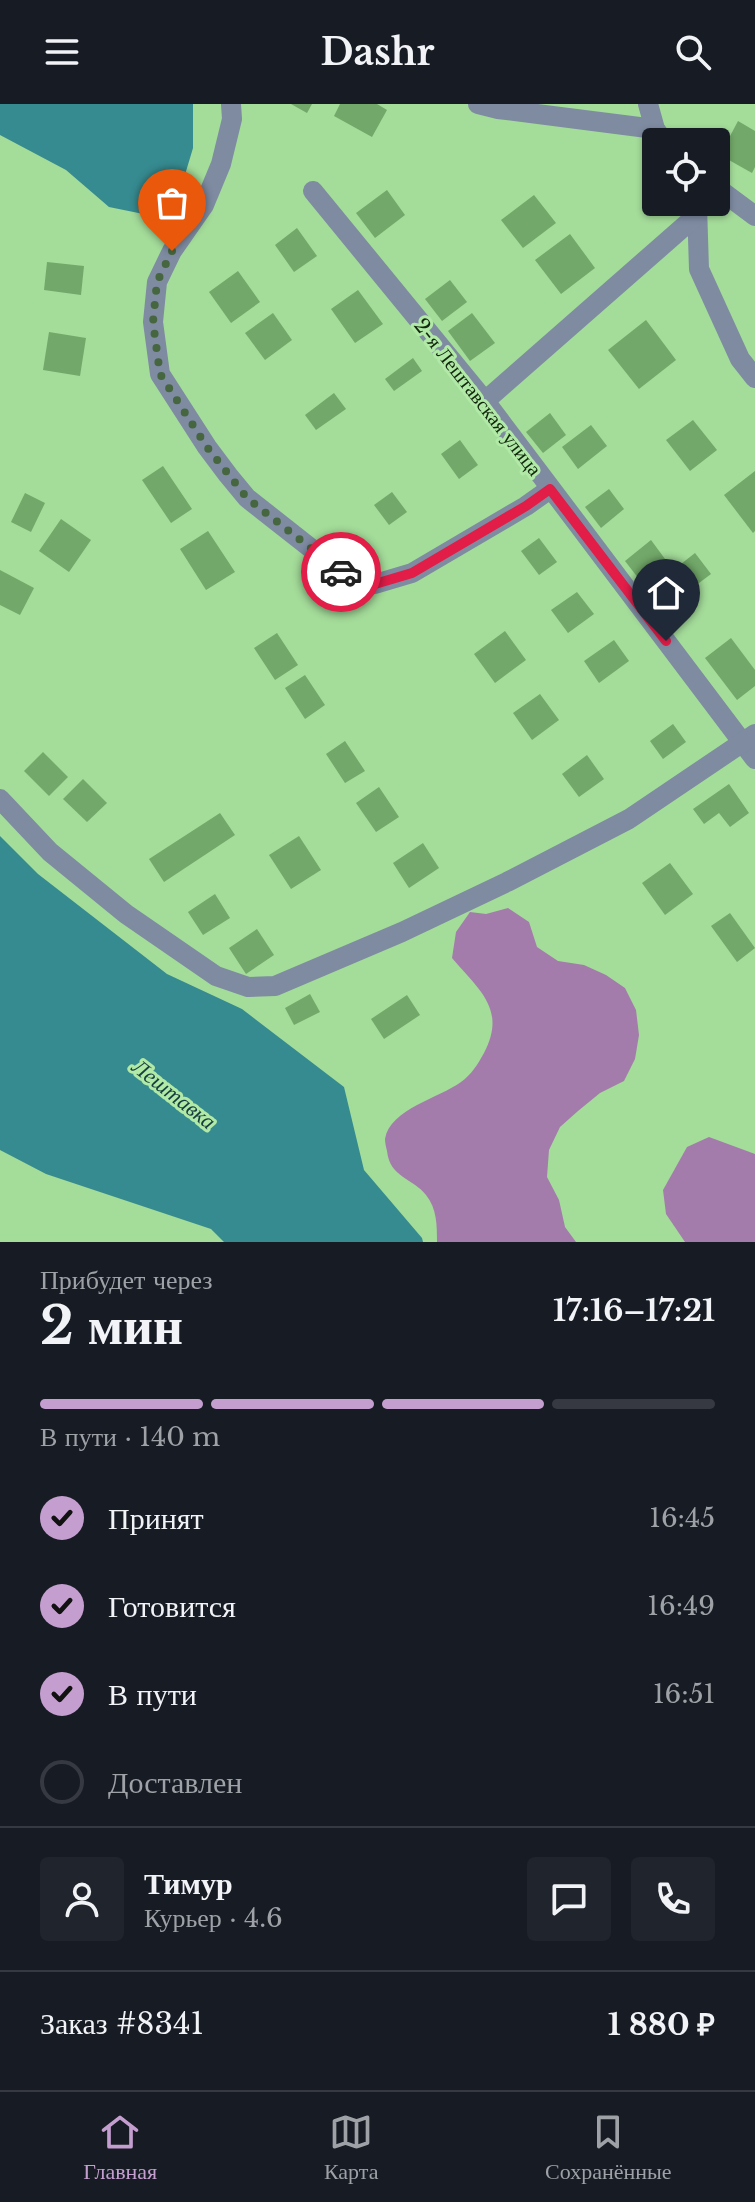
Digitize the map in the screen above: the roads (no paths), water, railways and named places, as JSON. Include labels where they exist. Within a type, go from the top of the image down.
[{"type":"street","points":[[231,104],[232,119],[221,164],[204,205],[172,251],[157,282],[153,322],[160,374],[207,447],[247,498],[336,568],[355,580],[375,584],[412,573],[550,489]]},
{"type":"street","points":[[478,104],[642,133]]},
{"type":"street","points":[[648,104],[657,128]]},
{"type":"street","name":"2-я Лештавская улица","points":[[313,191],[485,401],[550,489],[751,745]]},
{"type":"street","points":[[730,197],[755,216]]},
{"type":"street","points":[[485,401],[688,216]]},
{"type":"street","points":[[697,216],[699,269],[740,359],[755,378]]},
{"type":"street","points":[[0,799],[50,852],[126,914],[216,976],[248,987],[275,986],[481,895],[629,819],[751,745]]},
{"type":"water","points":[[0,104],[193,104],[193,148],[181,188],[158,217],[109,207],[66,170],[0,135]]},
{"type":"water","name":"Лештавка","points":[[0,836],[38,874],[167,974],[242,1009],[344,1087],[364,1170],[423,1242],[224,1242],[211,1229],[46,1174],[0,1150]]}]
